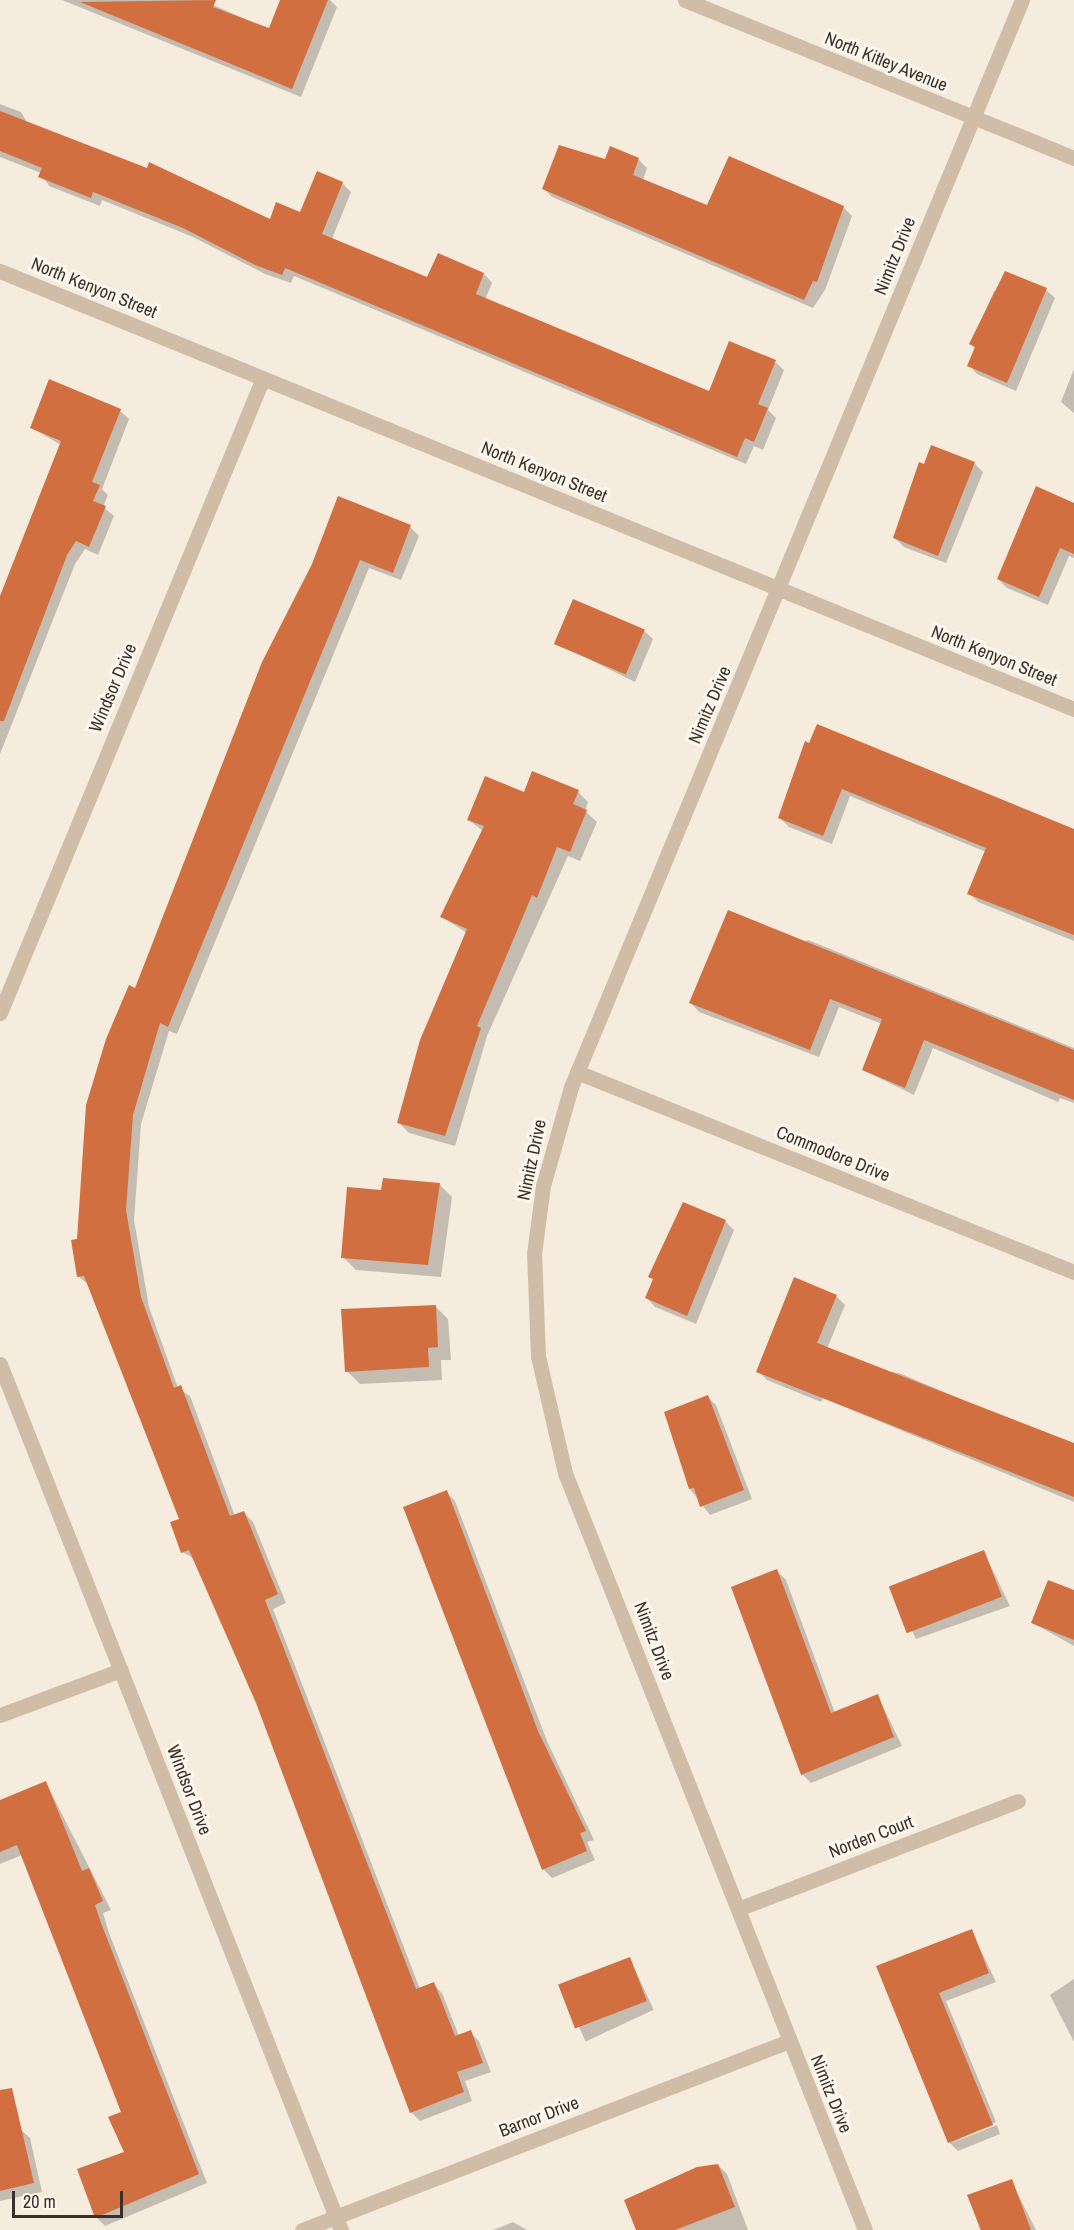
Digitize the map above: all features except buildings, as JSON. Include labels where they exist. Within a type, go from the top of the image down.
[{"type":"street","name":"North Kitley Avenue","points":[[685,0],[1074,158]]},
{"type":"street","name":"Nimitz Drive","points":[[864,2230],[565,1473],[544,1391],[534,1322],[535,1236],[560,1119],[577,1072],[780,589],[1022,0]]},
{"type":"street","name":"North Kenyon Street","points":[[0,271],[1074,709]]},
{"type":"street","name":"Windsor Drive","points":[[0,1013],[263,378]]},
{"type":"street","name":"Commodore Drive","points":[[577,1072],[1074,1272]]},
{"type":"street","name":"Windsor Drive","points":[[0,1364],[339,2224]]},
{"type":"street","points":[[0,1715],[121,1670]]},
{"type":"street","name":"Norden Court","points":[[738,1909],[1018,1801]]},
{"type":"street","name":"Barnor Drive","points":[[302,2230],[339,2224],[789,2041]]}]
